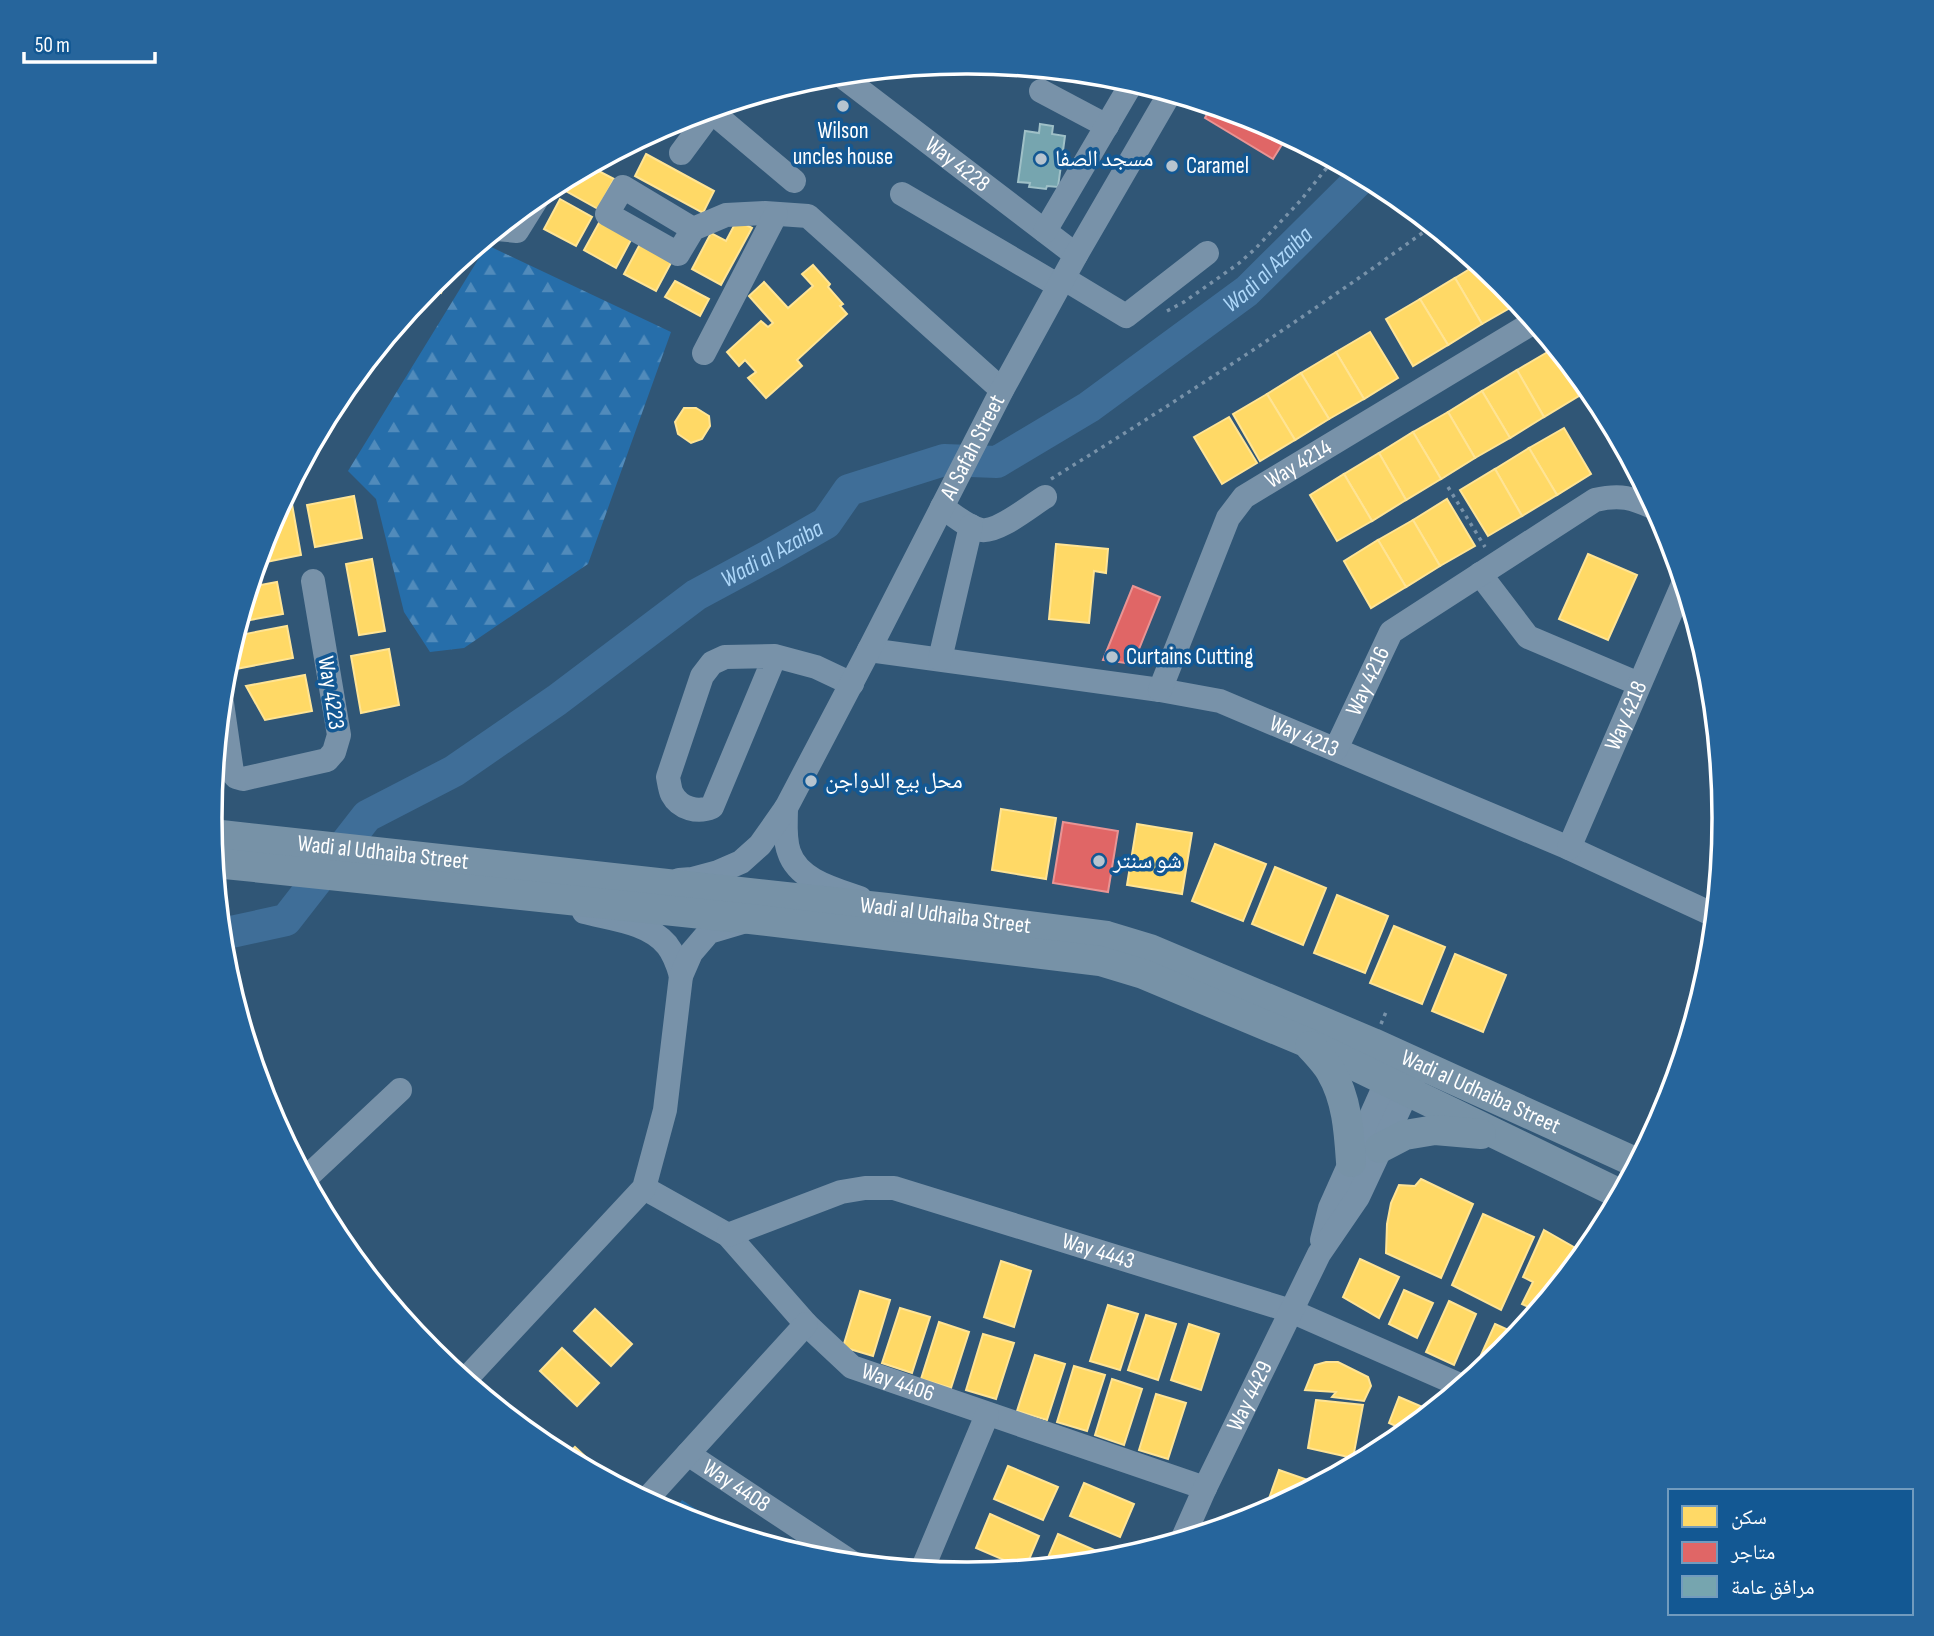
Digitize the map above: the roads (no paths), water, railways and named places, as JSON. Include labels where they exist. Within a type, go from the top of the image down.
[{"type":"main road","name":"Wadi al Udhaiba Street","points":[[223,838],[257,852],[527,883],[750,919],[1100,961],[1143,974],[1308,1043],[1612,1190]]},
{"type":"main road","name":"Wadi al Udhaiba Street","points":[[224,861],[257,852]]},
{"type":"main road","name":"Wadi al Udhaiba Street","points":[[527,883],[659,882],[1107,936],[1150,949],[1409,1059],[1628,1159]]},
{"type":"main road","points":[[1308,1043],[1331,1071],[1342,1098],[1348,1125],[1351,1162]]},
{"type":"main road","points":[[1380,1148],[1405,1135],[1435,1130],[1498,1135]]},
{"type":"street","name":"Way 4228","points":[[851,83],[1076,255]]},
{"type":"street","points":[[1041,91],[1107,125]]},
{"type":"street","points":[[1045,231],[1127,91]]},
{"type":"street","name":"Al Safah Street","points":[[659,882],[692,879],[741,862],[760,845],[786,808],[1002,390],[1166,101]]},
{"type":"street","points":[[721,116],[794,181]]},
{"type":"street","points":[[681,153],[704,122]]},
{"type":"street","points":[[902,194],[1126,316],[1207,253]]},
{"type":"street","points":[[704,353],[776,214]]},
{"type":"street","points":[[693,229],[726,215],[808,216],[1002,390]]},
{"type":"street","name":"Way 4214","points":[[1160,690],[1228,519],[1244,497],[1527,327]]},
{"type":"street","name":"Way 4216","points":[[1336,749],[1391,632],[1595,500],[1610,496],[1629,497],[1641,502]]},
{"type":"street","points":[[946,498],[971,526],[983,530],[995,529],[1045,497]]},
{"type":"street","points":[[940,659],[971,526]]},
{"type":"street","points":[[1487,569],[1528,637],[1639,684]]},
{"type":"street","name":"Way 4223","points":[[227,739],[232,772],[243,779],[327,760],[334,752],[339,735],[313,581]]},
{"type":"street","name":"Way 4218","points":[[1569,848],[1677,597]]},
{"type":"street","name":"Way 4213","points":[[869,650],[1160,690],[1220,701],[1569,848],[1705,911]]},
{"type":"street","points":[[775,656],[712,807],[702,811],[682,806],[672,794],[668,777],[702,676],[712,663],[725,657],[775,656],[816,667],[852,684]]},
{"type":"street","name":"Al Safah Street","points":[[786,808],[787,844],[797,867],[835,890],[887,908]]},
{"type":"street","points":[[527,883],[651,930],[667,945],[681,976]]},
{"type":"street","points":[[471,1373],[644,1188],[665,1110],[681,976],[691,953],[709,932],[750,919]]},
{"type":"street","name":"Way 4429","points":[[1319,1254],[1330,1208],[1351,1162],[1397,1086],[1409,1059]]},
{"type":"street","name":"Way 4429","points":[[1187,1529],[1319,1254],[1358,1197],[1380,1148],[1397,1086]]},
{"type":"street","points":[[312,1172],[400,1090]]},
{"type":"street","points":[[1601,1147],[1633,1151]]},
{"type":"street","name":"Way 4406","points":[[644,1188],[728,1235],[806,1324],[852,1367],[1205,1488]]},
{"type":"street","name":"Way 4443","points":[[728,1235],[841,1192],[865,1188],[894,1188],[1291,1311],[1453,1382]]},
{"type":"street","name":"Way 4408","points":[[653,1493],[806,1324]]},
{"type":"street","points":[[926,1561],[988,1415]]},
{"type":"street","name":"Way 4408","points":[[688,1454],[832,1550]]},
{"type":"waterway","name":"Wadi al Azaiba","points":[[232,932],[286,920],[367,816],[454,771],[557,700],[696,595],[826,523],[849,490],[944,460],[997,462],[1089,407],[1247,291],[1356,183]]},
{"type":"place","name":"Wilson uncles house","points":[[843,106]]},
{"type":"place","name":"مسجد الصفا","points":[[1041,159]]},
{"type":"place","name":"Caramel","points":[[1172,166]]},
{"type":"place","name":"Curtains Cutting","points":[[1112,657]]},
{"type":"place","name":"محل بيع الدواجن","points":[[811,781]]},
{"type":"place","name":"شو سنتر","points":[[1099,861]]}]
